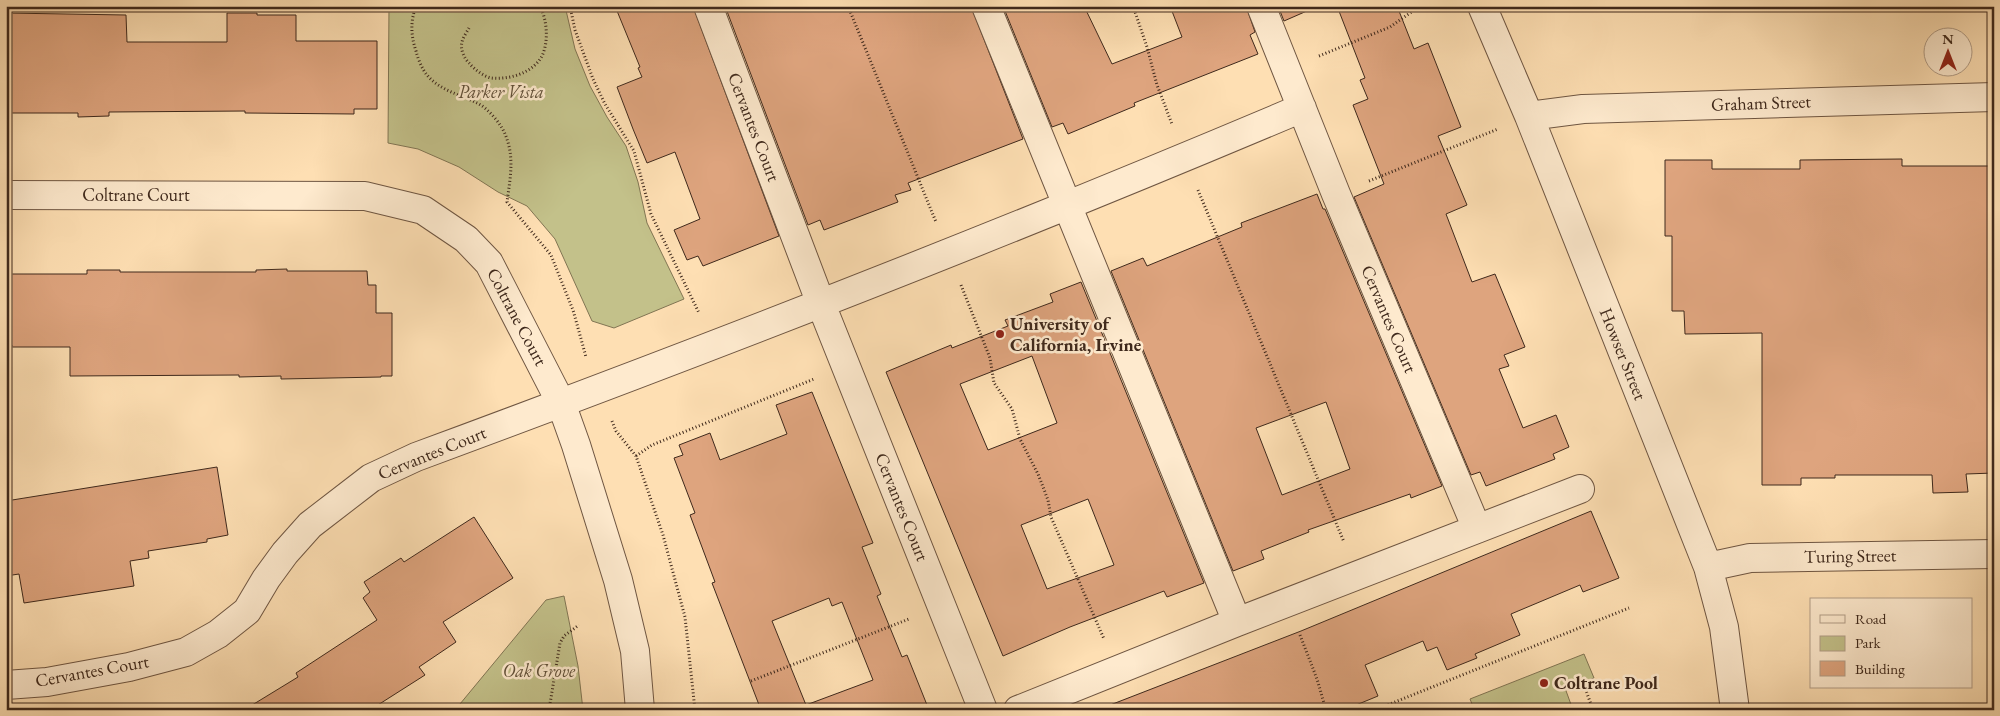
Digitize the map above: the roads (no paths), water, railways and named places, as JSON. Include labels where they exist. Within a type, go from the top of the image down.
[{"type":"street","name":"Cervantes Court","points":[[708,6],[821,304],[983,710]]},
{"type":"street","points":[[986,6],[1237,622]]},
{"type":"street","name":"Cervantes Court","points":[[1261,6],[1336,194],[1477,529]]},
{"type":"street","name":"Howser Street","points":[[1482,6],[1529,116],[1708,567],[1724,627],[1735,710]]},
{"type":"street","name":"Graham Street","points":[[1529,116],[1582,109],[1994,97]]},
{"type":"street","name":"Cervantes Court","points":[[6,684],[46,682],[111,670],[186,652],[218,634],[247,611],[271,572],[310,525],[371,478],[416,457],[821,304],[1184,158],[1302,108]]},
{"type":"street","name":"Coltrane Court","points":[[6,195],[365,196],[423,210],[466,239],[490,263],[561,403],[618,580],[635,652],[640,710]]},
{"type":"street","points":[[1018,710],[1287,602],[1580,489]]},
{"type":"street","name":"Turing Street","points":[[1708,567],[1750,558],[1994,554]]},
{"type":"place","name":"University of California, Irvine","points":[[1000,334]]},
{"type":"place","name":"Coltrane Pool","points":[[1544,683]]},
{"type":"park label","name":"Parker Vista","points":[[501,92]]},
{"type":"park label","name":"Oak Grove","points":[[539,671]]}]
